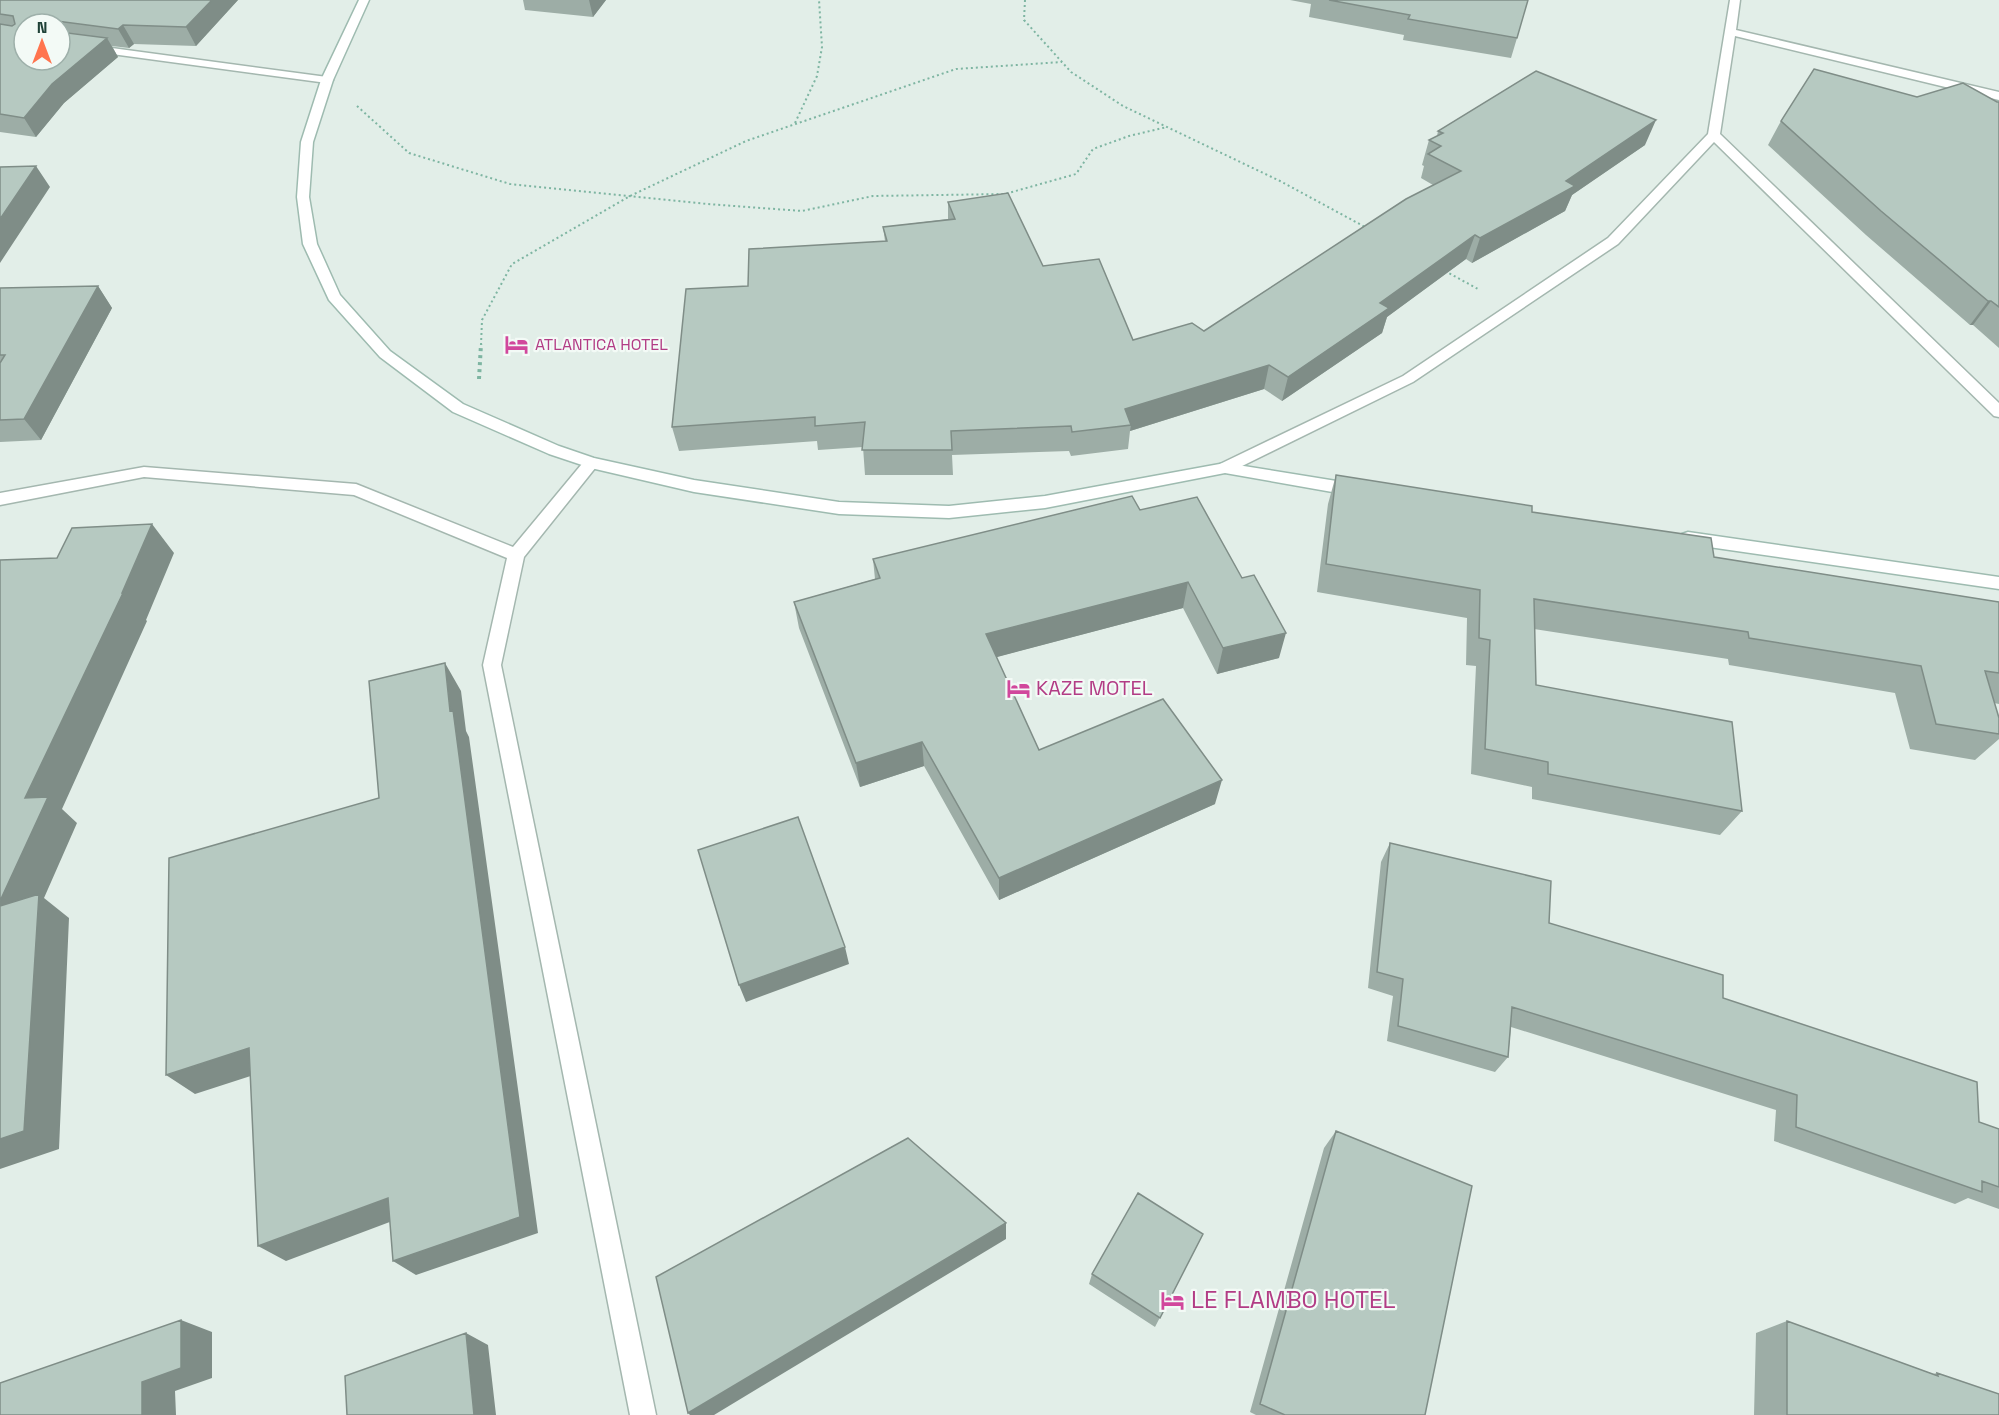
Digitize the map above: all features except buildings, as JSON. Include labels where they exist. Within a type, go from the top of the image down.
[{"type":"street","points":[[364,0],[327,80],[307,142],[303,197],[310,244],[334,297],[385,354],[458,408],[554,450],[591,463],[694,486],[839,508],[949,512],[1045,502],[1225,468],[1408,379],[1613,241],[1714,135],[1735,0]]},
{"type":"street","points":[[1730,32],[1999,96]]},
{"type":"street","points":[[72,46],[327,80]]},
{"type":"street","points":[[1714,135],[1999,412]]},
{"type":"street","points":[[591,463],[516,555],[492,665],[643,1415]]},
{"type":"street","points":[[1225,468],[1371,492]]},
{"type":"street","points":[[0,499],[144,472],[356,490],[516,555]]},
{"type":"street","points":[[1667,535],[1999,583]]},
{"type":"path","points":[[795,124],[817,76],[822,47],[819,0]]},
{"type":"path","points":[[1025,0],[1024,20],[1071,72],[1122,106],[1280,181],[1371,231]]},
{"type":"path","points":[[477,416],[482,320],[512,264],[630,196],[746,141],[956,69],[1062,62]]},
{"type":"path","points":[[327,80],[409,153],[510,183],[802,211],[873,196],[1005,194],[1076,174],[1093,149],[1129,136],[1167,127]]},
{"type":"path","points":[[1442,270],[1514,308]]},
{"type":"place","name":"ATLANTICA HOTEL","points":[[517,344]]},
{"type":"place","name":"KAZE MOTEL","points":[[1018,688]]},
{"type":"place","name":"LE FLAMBO HOTEL","points":[[1173,1300]]}]
